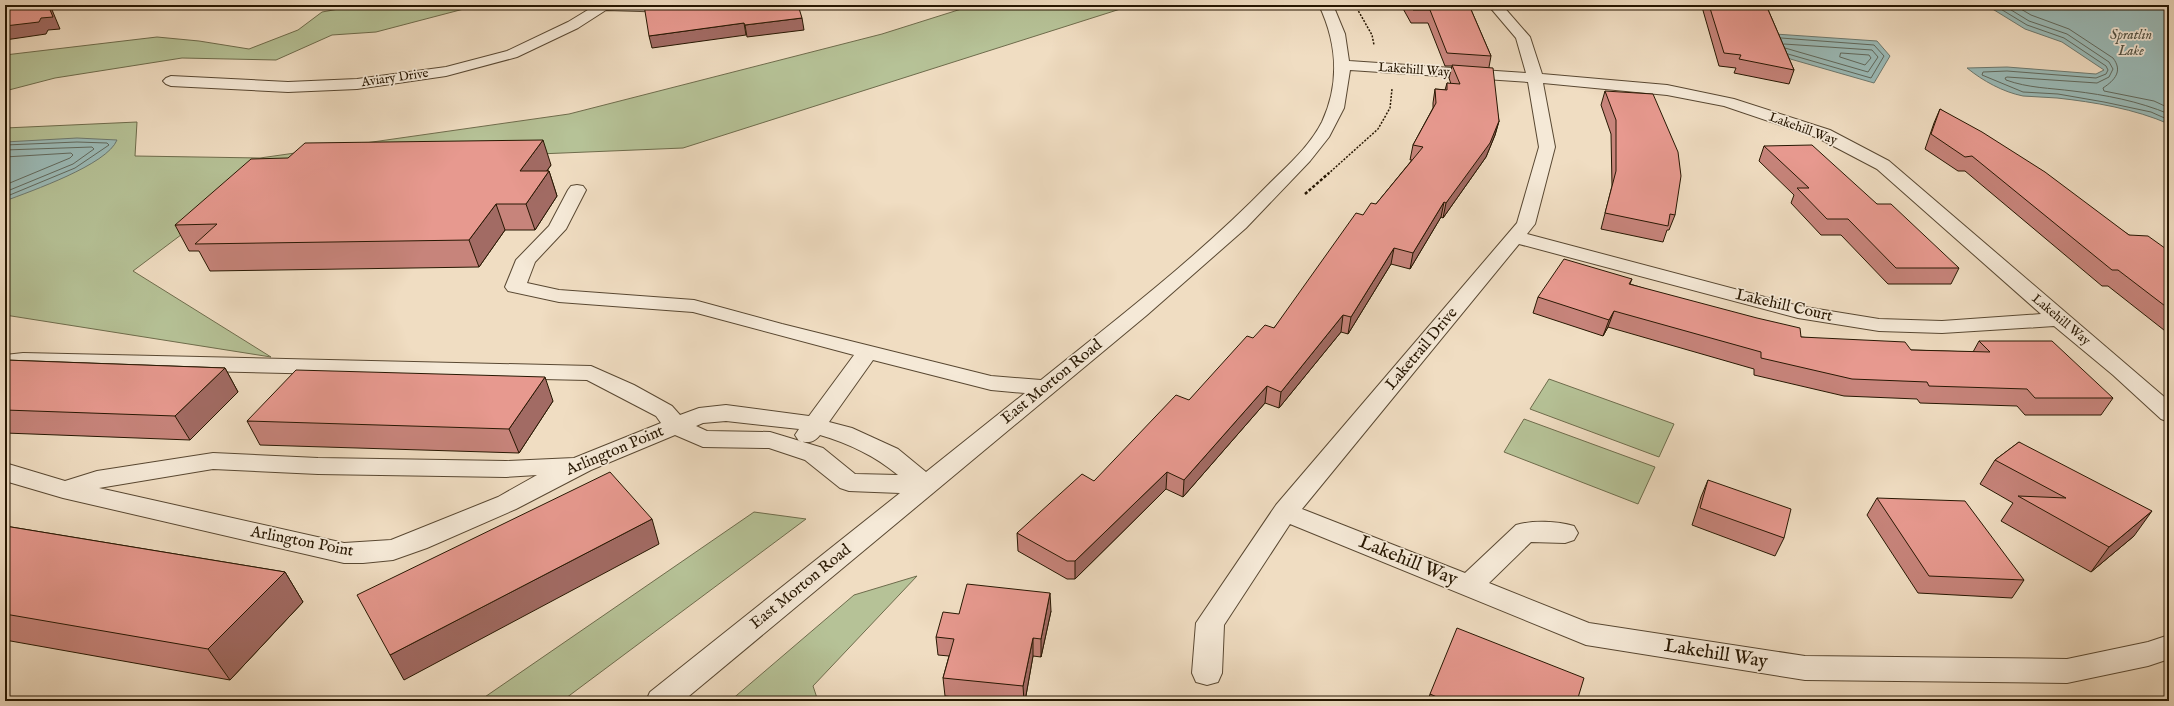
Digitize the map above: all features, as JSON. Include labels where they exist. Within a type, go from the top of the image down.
[{"type":"street","name":"East Morton Road","points":[[661,701],[1138,312],[1246,218],[1283,180],[1314,146],[1329,124],[1338,102],[1343,81],[1343,65],[1332,17],[1326,5]]},
{"type":"street","name":"Laketrail Drive","points":[[1207,673],[1210,623],[1285,512],[1526,224],[1547,147],[1534,78],[1522,37],[1495,5]]},
{"type":"street","points":[[605,6],[688,8]]},
{"type":"street","name":"Aviary Drive","points":[[171,81],[258,84],[288,87],[357,84],[446,70],[512,54],[573,25],[605,6]]},
{"type":"street","name":"Lakehill Way","points":[[1343,65],[1534,78],[1667,90],[1728,102],[1824,134],[1883,165],[2059,319],[2121,370],[2169,414]]},
{"type":"street","points":[[577,190],[557,229],[526,260],[515,288],[559,296],[694,306],[775,329],[991,383],[1046,387]]},
{"type":"street","name":"Lakehill Court","points":[[1515,237],[1798,312],[1879,325],[1942,327],[2059,319]]},
{"type":"street","points":[[796,448],[815,426],[868,352]]},
{"type":"street","name":"Arlington Point","points":[[5,362],[23,360],[591,373],[664,411],[675,425],[703,439],[770,440],[814,454],[849,482],[926,485]]},
{"type":"street","name":"Arlington Point","points":[[5,472],[63,489],[344,553],[363,554],[393,550],[418,541],[507,503],[544,482],[582,464],[699,416],[726,413],[800,421],[844,434],[889,455],[926,485]]},
{"type":"street","points":[[63,489],[97,480],[213,461],[318,466],[506,469],[582,464]]},
{"type":"street","name":"Lakehill Way","points":[[1285,512],[1586,634],[1805,668],[2067,671],[2148,654],[2169,647]]},
{"type":"street","points":[[1470,586],[1524,532],[1565,533]]},
{"type":"green space","points":[[361,5],[479,5],[376,32],[332,35],[276,60],[182,58],[55,78],[5,91],[5,55],[157,37],[199,41],[249,49],[298,30],[322,12]]},
{"type":"green space","points":[[974,5],[1133,5],[683,148],[274,165],[133,271],[271,357],[5,315],[5,128],[137,122],[135,156],[260,158],[569,114],[882,34]]},
{"type":"green space","points":[[1549,379],[1674,424],[1659,457],[1530,409]]},
{"type":"green space","points":[[1524,419],[1655,467],[1638,504],[1504,452]]},
{"type":"green space","points":[[754,512],[806,519],[562,701],[479,701]]},
{"type":"green space","points":[[917,576],[813,686],[818,701],[730,701],[854,595]]},
{"type":"water","name":"Spratlin Lake","points":[[1986,5],[2169,5],[2169,124],[2142,114],[2100,104],[2057,98],[2023,96],[2001,89],[1980,77],[1967,68],[2007,67],[2096,74],[2104,70],[2062,42],[2025,29]]},
{"type":"water","points":[[1717,30],[1877,41],[1890,56],[1874,83],[1731,42]]},
{"type":"water","points":[[77,138],[117,140],[99,159],[84,168],[49,184],[5,201],[5,142]]},
{"type":"building","points":[[5,5],[48,5],[53,17],[41,18],[39,22],[5,26]]},
{"type":"building","points":[[644,5],[798,5],[802,18],[745,25],[744,23],[649,36]]},
{"type":"building","points":[[1410,5],[1469,5],[1491,56],[1447,53],[1430,10],[1413,10]]},
{"type":"building","points":[[1709,5],[1766,5],[1794,70],[1739,59],[1741,55],[1724,53]]},
{"type":"building","points":[[1452,65],[1493,68],[1499,121],[1490,143],[1446,203],[1444,202],[1413,253],[1394,248],[1351,317],[1343,315],[1281,392],[1267,386],[1184,480],[1167,472],[1075,561],[1067,561],[1017,533],[1082,474],[1094,481],[1176,395],[1189,400],[1247,336],[1253,338],[1265,325],[1274,328],[1356,213],[1363,215],[1371,203],[1376,204],[1423,147],[1413,145],[1436,103],[1435,89],[1447,90],[1447,83],[1460,84]]},
{"type":"building","points":[[1605,91],[1653,94],[1678,152],[1681,176],[1675,215],[1670,214],[1668,226],[1605,213],[1616,171],[1616,120]]},
{"type":"building","points":[[1940,109],[1982,132],[2045,172],[2129,235],[2148,236],[2169,251],[2169,309],[2118,270],[2112,270],[1972,156],[1965,157],[1931,134]]},
{"type":"building","points":[[543,140],[520,171],[549,171],[526,204],[496,204],[469,240],[195,244],[217,224],[175,225],[251,159],[288,158],[305,143]]},
{"type":"building","points":[[1812,145],[1877,204],[1891,204],[1959,268],[1896,268],[1848,219],[1827,219],[1797,188],[1809,188],[1764,146]]},
{"type":"building","points":[[1564,259],[1632,279],[1629,284],[1800,328],[1801,337],[1905,342],[1911,350],[1990,352],[1979,341],[2052,341],[2113,398],[2035,398],[2027,389],[1929,386],[1927,382],[1852,379],[1761,358],[1761,352],[1614,311],[1609,320],[1538,297]]},
{"type":"building","points":[[5,360],[225,368],[175,416],[5,410]]},
{"type":"building","points":[[296,370],[545,377],[509,429],[247,421]]},
{"type":"building","points":[[2019,442],[2152,511],[2109,547],[2018,496],[2066,498],[1995,460]]},
{"type":"building","points":[[610,472],[652,519],[390,655],[357,595]]},
{"type":"building","points":[[1708,480],[1791,509],[1784,538],[1700,508]]},
{"type":"building","points":[[1877,498],[1965,501],[2024,580],[1929,576]]},
{"type":"building","points":[[5,526],[285,572],[208,649],[5,614]]},
{"type":"building","points":[[967,584],[1050,593],[1041,639],[1033,638],[1023,686],[943,678],[954,639],[936,637],[943,612],[959,614]]},
{"type":"building","points":[[1457,628],[1584,678],[1577,701],[1446,701],[1430,694]]},
{"type":"building","points":[[1629,698],[1640,701],[1629,701]]}]
